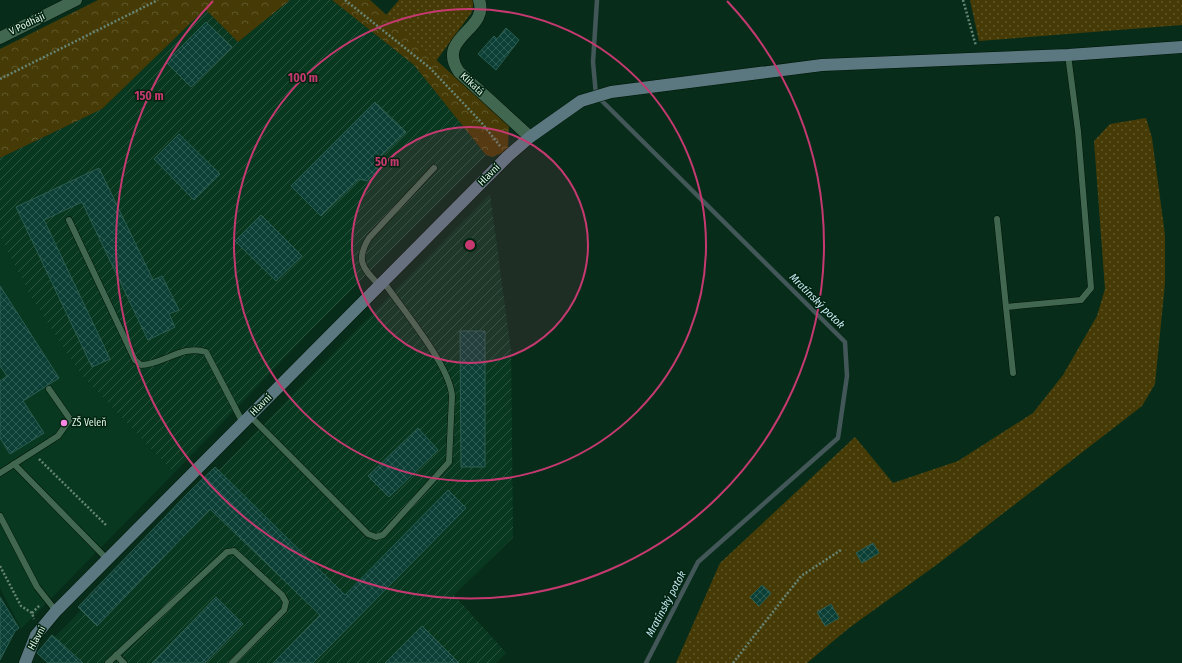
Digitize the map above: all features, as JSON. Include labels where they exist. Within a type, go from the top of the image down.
[{"type":"street","name":"V Podhájí","points":[[0,38],[76,0]]},
{"type":"street","name":"Klikatá","points":[[479,0],[480,12],[477,18],[455,45],[452,57],[454,64],[459,72],[530,137]]},
{"type":"street","name":"Hlavní","points":[[25,663],[36,635],[56,611],[107,559],[508,156],[530,137],[581,101],[611,92],[822,65],[1068,55],[1182,47]]},
{"type":"lane","points":[[1006,307],[1081,300],[1091,288],[1078,131],[1068,55]]},
{"type":"lane","points":[[70,220],[135,360],[141,365],[150,365],[188,350],[196,349],[206,352],[246,419],[368,534],[376,537],[383,536],[449,462],[452,396],[451,385],[443,367],[381,283],[363,268],[363,247],[369,238],[434,168]]},
{"type":"lane","points":[[996,219],[1013,372]]},
{"type":"lane","points":[[0,473],[58,436],[70,420],[49,388]]},
{"type":"lane","points":[[14,464],[107,559]]},
{"type":"lane","points":[[0,516],[38,587],[56,611]]},
{"type":"lane","points":[[108,663],[227,552],[234,551],[282,595],[286,602],[284,610],[232,663]]},
{"type":"lane","points":[[116,655],[124,663]]},
{"type":"path","points":[[0,79],[158,0]]},
{"type":"path","points":[[345,0],[430,68],[481,122],[508,156]]},
{"type":"path","points":[[963,0],[979,58]]},
{"type":"path","points":[[32,453],[107,526]]},
{"type":"path","points":[[733,663],[801,576],[841,550]]},
{"type":"path","points":[[0,566],[21,606],[32,613],[34,620],[31,625]]},
{"type":"shaded area","points":[[290,0],[332,0],[414,65],[486,155],[311,330],[174,473],[80,373],[31,297],[0,236],[0,158],[102,109],[205,9],[238,42]]},
{"type":"shaded area","points":[[490,194],[511,351],[513,537],[454,595],[506,653],[496,663],[52,663],[40,652]]},
{"type":"shaded area","name":"ZŠ Veleň","points":[[0,236],[31,297],[80,373],[174,473],[21,629],[0,588]]},
{"type":"green space","points":[[98,0],[290,0],[238,42],[205,9],[102,109],[0,158],[0,49]]},
{"type":"green space","points":[[332,0],[370,0],[509,126],[508,148],[502,153],[492,157],[486,155],[414,65]]},
{"type":"green space","points":[[399,0],[474,1],[472,12],[436,61],[386,15]]},
{"type":"green space","points":[[970,0],[1182,0],[1182,25],[979,41]]},
{"type":"green space","points":[[1146,118],[1152,138],[1165,235],[1165,283],[1155,384],[1142,406],[939,563],[849,628],[807,663],[676,663],[720,563],[855,437],[893,483],[958,461],[1033,413],[1063,375],[1097,316],[1105,289],[1094,141],[1110,124]]},
{"type":"building","points":[[206,22],[232,47],[191,87],[166,62]]},
{"type":"building","points":[[506,28],[519,40],[496,70],[478,54],[494,36],[497,39]]},
{"type":"building","points":[[375,102],[406,132],[377,160],[378,170],[367,181],[359,179],[321,216],[291,186]]},
{"type":"building","points":[[179,134],[220,174],[194,200],[154,159]]},
{"type":"building","points":[[99,168],[153,280],[162,276],[179,310],[169,314],[175,327],[148,340],[82,202],[44,220],[110,359],[92,367],[16,207]]},
{"type":"building","points":[[261,215],[302,256],[276,281],[235,241]]},
{"type":"building","points":[[0,286],[59,378],[23,401],[44,433],[10,454],[0,438],[0,381],[7,376],[0,366]]},
{"type":"building","points":[[460,331],[485,331],[485,467],[461,467]]},
{"type":"building","points":[[418,428],[438,450],[389,497],[368,476]]},
{"type":"building","points":[[215,467],[345,595],[448,490],[466,508],[313,663],[273,663],[320,615],[210,509],[97,626],[78,607]]},
{"type":"building","points":[[873,543],[879,553],[862,563],[856,553]]},
{"type":"building","points":[[762,585],[771,593],[759,606],[750,597]]},
{"type":"building","points":[[0,597],[19,628],[15,631],[0,660]]},
{"type":"building","points":[[216,597],[243,624],[205,663],[152,663]]},
{"type":"building","points":[[831,604],[839,618],[825,626],[817,612]]},
{"type":"building","points":[[422,626],[459,663],[385,663]]},
{"type":"building","points":[[52,635],[83,663],[48,663],[37,653]]},
{"type":"waterway","name":"Mratínský potok","points":[[597,0],[593,62],[596,95],[845,342],[847,376],[838,438],[698,562],[646,663]]},
{"type":"place","name":"ZŠ Veleň","points":[[64,423]]}]
